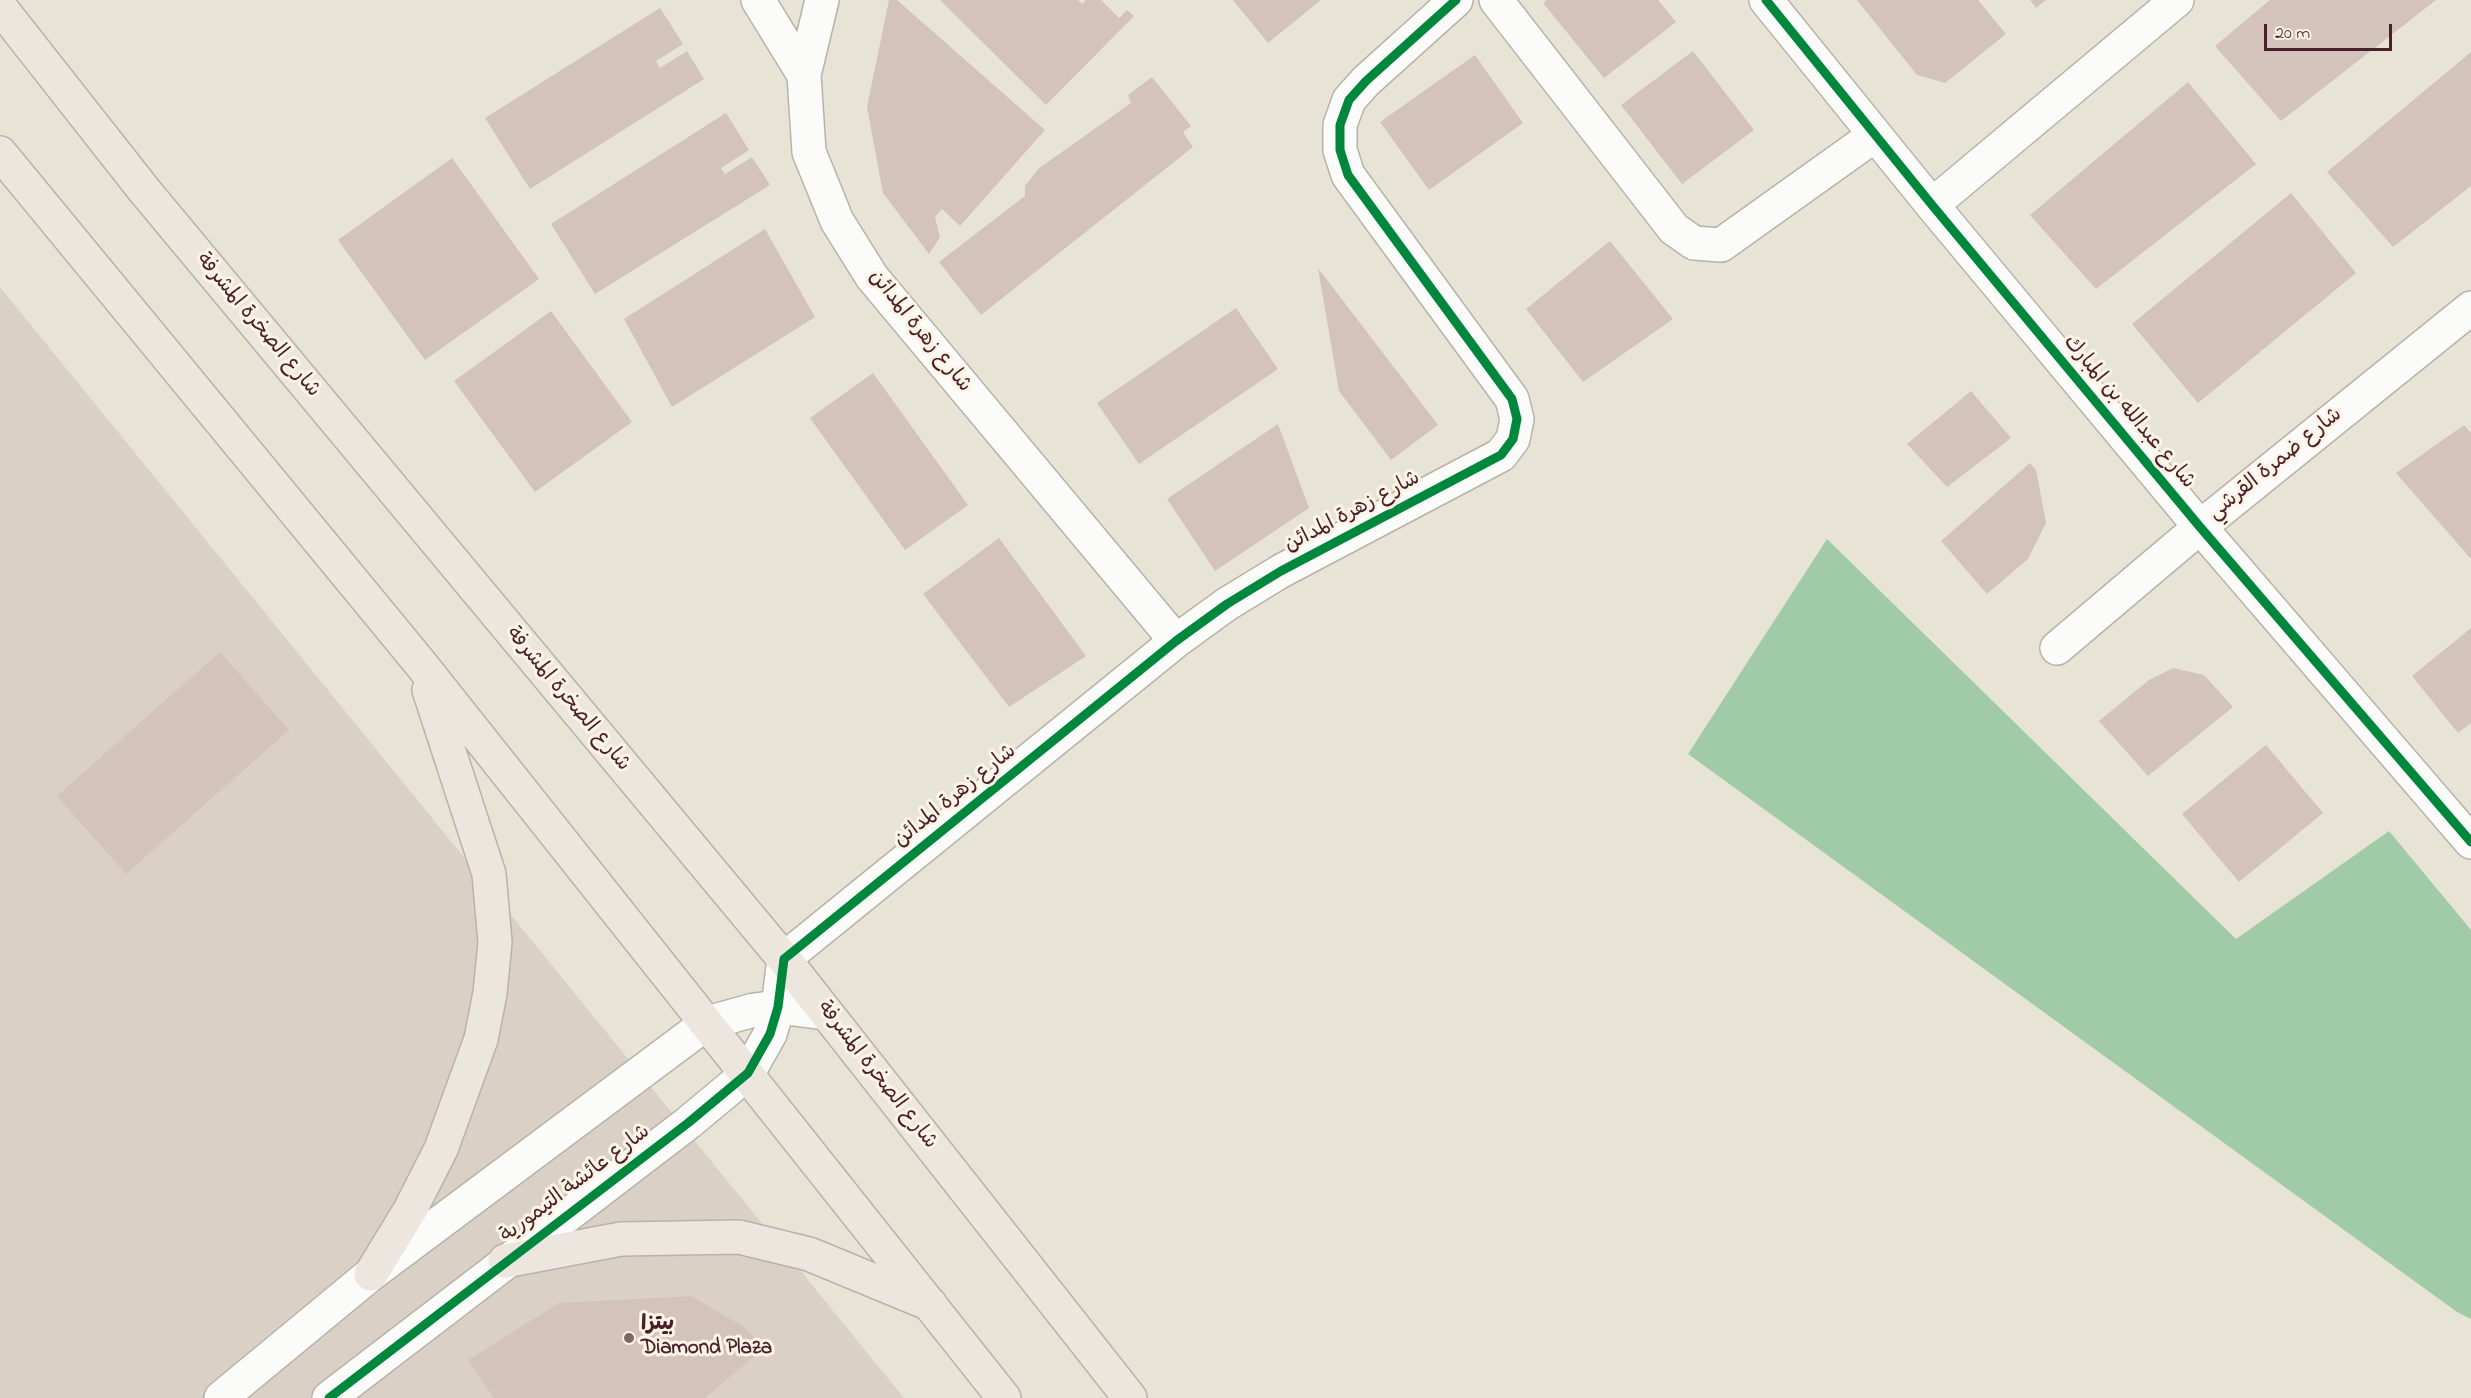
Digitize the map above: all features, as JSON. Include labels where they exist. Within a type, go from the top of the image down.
[{"type":"main road","name":"شارع الصخرة المشرفة","points":[[0,7],[166,218],[784,959],[1130,1398]]},
{"type":"main road","points":[[0,153],[420,663],[1004,1398]]},
{"type":"main road","points":[[371,1274],[425,1179],[462,1095],[481,1039],[490,993],[495,942],[489,874],[420,663]]},
{"type":"main road","points":[[505,1261],[621,1239],[739,1237],[809,1254],[932,1305]]},
{"type":"street","points":[[758,0],[804,75]]},
{"type":"street","name":"شارع زهرة المدائن","points":[[822,0],[804,75],[809,152],[837,221],[872,277],[1176,641]]},
{"type":"street","name":"شارع زهرة المدائن","points":[[784,959],[1176,641],[1227,604],[1281,571],[1501,455],[1513,439],[1517,419],[1512,399],[1348,175],[1340,150],[1340,125],[1349,100],[1366,81],[1456,0]]},
{"type":"street","points":[[1496,0],[1674,230],[1694,243],[1721,245],[1875,135]]},
{"type":"street","name":"شارع عبدالله بن المبارك","points":[[1766,0],[1932,205],[2200,527],[2471,842]]},
{"type":"street","points":[[1932,205],[2177,0]]},
{"type":"street","name":"شارع ضمرة القرشي","points":[[2057,648],[2200,527],[2471,308]]},
{"type":"street","name":"شارع عائشة التيمورية","points":[[329,1398],[688,1123],[748,1073],[760,1054],[778,1007],[784,959]]},
{"type":"street","points":[[220,1398],[371,1274],[706,1023],[730,1015],[778,1007],[825,1012]]},
{"type":"shaded area","points":[[0,287],[904,1398],[0,1398]]},
{"type":"green space","points":[[1827,539],[2236,939],[2389,831],[2471,930],[2471,1319],[2457,1312],[1688,754]]},
{"type":"building","points":[[889,0],[897,0],[1045,130],[960,226],[942,209],[935,217],[940,237],[929,254],[883,193],[867,107]]},
{"type":"building","points":[[940,0],[1078,0],[1082,4],[1086,0],[1101,0],[1119,18],[1127,10],[1134,16],[1046,105]]},
{"type":"building","points":[[1233,0],[1321,0],[1268,43]]},
{"type":"building","points":[[1547,0],[1658,0],[1676,22],[1604,78],[1543,3]]},
{"type":"building","points":[[1857,0],[1978,0],[2006,34],[1945,83],[1917,75]]},
{"type":"building","points":[[2030,0],[2046,0],[2036,8]]},
{"type":"building","points":[[2270,0],[2436,0],[2281,121],[2215,46]]},
{"type":"building","points":[[660,8],[683,44],[656,61],[660,68],[687,51],[704,79],[530,189],[485,118]]},
{"type":"building","points":[[1693,51],[1754,130],[1682,184],[1621,105]]},
{"type":"building","points":[[2471,52],[2471,186],[2393,247],[2327,172]]},
{"type":"building","points":[[1475,55],[1523,123],[1429,190],[1380,122]]},
{"type":"building","points":[[1152,77],[1191,126],[1183,132],[1193,147],[981,315],[939,262],[1025,196],[1025,186],[1038,169],[1131,103],[1128,95]]},
{"type":"building","points":[[2188,82],[2256,164],[2096,289],[2030,215]]},
{"type":"building","points":[[726,113],[749,150],[721,168],[725,174],[752,157],[770,185],[595,294],[551,224]]},
{"type":"building","points":[[452,158],[539,279],[425,360],[338,240]]},
{"type":"building","points":[[2291,193],[2356,273],[2198,403],[2132,324]]},
{"type":"building","points":[[765,229],[815,317],[672,407],[624,319]]},
{"type":"building","points":[[1610,241],[1673,319],[1583,382],[1526,309]]},
{"type":"building","points":[[1318,268],[1438,425],[1391,460],[1339,391]]},
{"type":"building","points":[[1236,308],[1278,369],[1139,464],[1097,403]]},
{"type":"building","points":[[551,311],[632,422],[535,492],[454,381]]},
{"type":"building","points":[[873,373],[968,505],[905,550],[810,418]]},
{"type":"building","points":[[1971,391],[2011,438],[1947,487],[1907,444]]},
{"type":"building","points":[[1278,424],[1309,508],[1215,571],[1167,499]]},
{"type":"building","points":[[2464,425],[2471,433],[2471,559],[2396,473]]},
{"type":"building","points":[[2030,463],[2036,470],[2046,523],[2028,559],[1987,594],[1941,541]]},
{"type":"building","points":[[999,538],[1086,656],[1009,707],[923,594]]},
{"type":"building","points":[[2471,628],[2471,723],[2458,733],[2412,676]]},
{"type":"building","points":[[220,652],[289,730],[126,874],[57,796]]},
{"type":"building","points":[[2173,668],[2204,675],[2233,707],[2148,776],[2099,721],[2149,680]]},
{"type":"building","points":[[2266,745],[2323,813],[2239,882],[2182,814]]},
{"type":"building","name":"بيتزا Diamond Plaza","points":[[691,1296],[744,1327],[764,1348],[705,1398],[494,1398],[468,1360],[559,1303]]},
{"type":"cycle path","points":[[329,1398],[688,1123],[748,1073],[770,1034],[778,1007],[784,959],[1176,641],[1227,604],[1281,571],[1501,455],[1513,439],[1517,419],[1512,399],[1348,175],[1340,150],[1340,125],[1349,100],[1366,81],[1456,0]]},
{"type":"cycle path","points":[[1766,0],[1932,205],[2200,527],[2471,842]]},
{"type":"place","name":"بيتزا Diamond Plaza","points":[[629,1338]]}]
